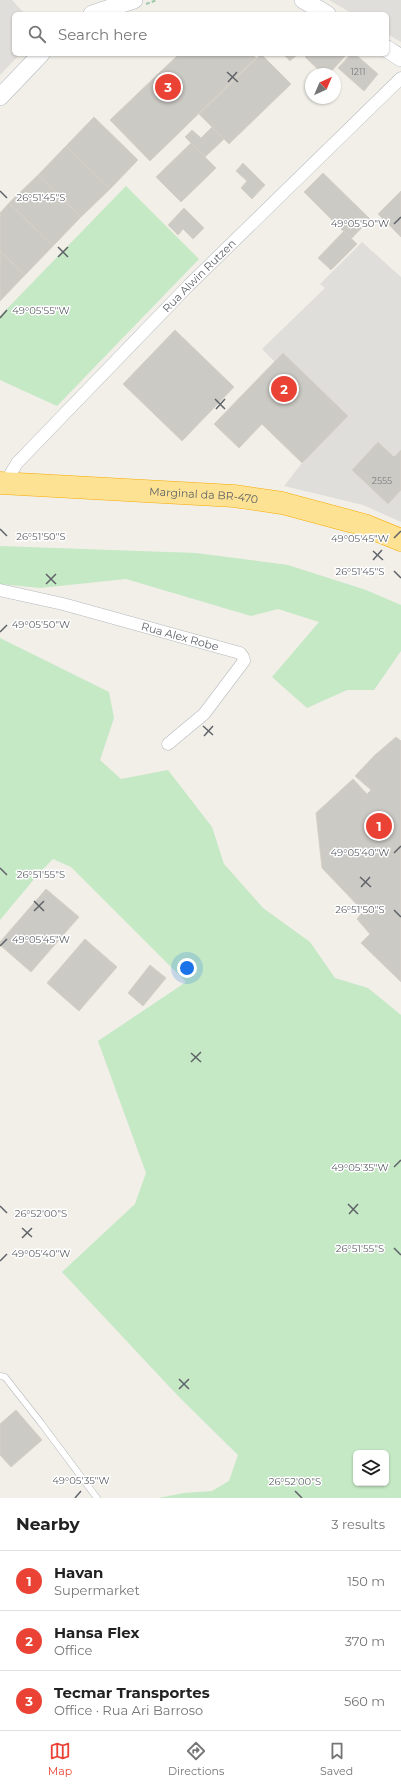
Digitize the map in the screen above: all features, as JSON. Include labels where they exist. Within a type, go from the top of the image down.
[{"type":"highway","name":"Marginal da BR-470","points":[[4,483],[234,496],[282,503],[364,525],[401,540]]},
{"type":"street","points":[[99,8],[134,0]]},
{"type":"street","points":[[303,0],[324,12]]},
{"type":"street","points":[[389,50],[401,58]]},
{"type":"street","points":[[0,97],[38,56]]},
{"type":"street","name":"Rua Alwin Rutzen","points":[[4,483],[17,463],[104,372],[230,244],[401,78]]},
{"type":"street","name":"Rua Alex Robe","points":[[0,590],[63,604],[240,653],[244,661],[204,714],[168,744]]},
{"type":"lane","points":[[0,1376],[5,1377],[96,1498]]},
{"type":"shaded area","points":[[0,0],[12,0],[23,12],[12,12],[12,56],[18,56],[0,75]]},
{"type":"shaded area","points":[[329,0],[401,0],[401,42],[389,35],[389,12],[350,12]]},
{"type":"shaded area","points":[[362,242],[401,277],[401,522],[363,505],[284,486],[302,463],[347,416],[283,353],[275,362],[262,349],[325,288],[320,284]]},
{"type":"green space","points":[[126,186],[199,259],[57,406],[0,380],[0,316]]},
{"type":"green space","points":[[0,546],[196,553],[288,565],[366,590],[401,605],[401,651],[374,690],[347,690],[307,708],[272,677],[319,622],[278,609],[251,616],[126,579],[40,588],[0,584]]},
{"type":"green space","points":[[0,638],[109,692],[114,718],[100,760],[121,779],[168,770],[212,827],[224,864],[263,908],[310,942],[335,978],[368,988],[401,1015],[401,1498],[158,1498],[184,1493],[212,1491],[229,1481],[238,1455],[179,1397],[62,1272],[135,1204],[146,1173],[98,1041],[186,982],[71,867],[53,859],[40,872],[0,920]]},
{"type":"building","points":[[177,56],[254,56],[256,58],[150,161],[110,120]]},
{"type":"building","points":[[259,56],[263,56],[291,84],[229,144],[199,114]]},
{"type":"building","points":[[285,56],[296,56],[290,61]]},
{"type":"building","points":[[306,56],[345,56],[334,68],[317,68],[305,57]]},
{"type":"building","points":[[349,56],[357,56],[378,74],[364,91],[341,71],[341,68],[338,68]]},
{"type":"building","points":[[94,117],[138,160],[110,189],[66,146]]},
{"type":"building","points":[[212,127],[224,139],[205,157],[185,137],[192,130],[201,138]]},
{"type":"building","points":[[191,143],[216,168],[181,202],[156,177]]},
{"type":"building","points":[[66,146],[110,189],[81,217],[38,175]]},
{"type":"building","points":[[243,163],[265,185],[252,199],[241,188],[247,181],[236,171]]},
{"type":"building","points":[[323,173],[370,219],[351,239],[304,192]]},
{"type":"building","points":[[38,175],[81,217],[53,246],[9,203]]},
{"type":"building","points":[[401,191],[401,237],[378,214]]},
{"type":"building","points":[[9,203],[53,246],[25,275],[0,251],[0,213]]},
{"type":"building","points":[[184,208],[204,228],[193,239],[183,229],[178,235],[168,225]]},
{"type":"building","points":[[344,231],[357,244],[331,270],[318,258]]},
{"type":"building","points":[[0,251],[25,275],[0,301]]},
{"type":"building","points":[[175,330],[234,387],[182,441],[123,384]]},
{"type":"building","points":[[283,353],[348,416],[302,463],[262,424],[239,448],[214,424]]},
{"type":"building","points":[[378,442],[394,457],[401,450],[401,490],[388,504],[352,470]]},
{"type":"building","points":[[396,737],[401,741],[401,982],[361,943],[370,934],[357,919],[363,911],[322,868],[316,813],[353,779],[367,794],[371,790],[355,776],[375,755]]},
{"type":"building","points":[[46,889],[79,917],[31,972],[0,945],[0,942]]},
{"type":"building","points":[[85,939],[117,967],[79,1011],[47,983]]},
{"type":"building","points":[[150,965],[166,978],[143,1006],[128,993]]},
{"type":"building","points":[[16,1410],[42,1440],[11,1467],[0,1455],[0,1424]]},
{"type":"place","name":"Tecmar Transportes","points":[[168,87]]},
{"type":"place","name":"Hansa Flex","points":[[284,389]]},
{"type":"place","name":"Havan","points":[[379,826]]}]
